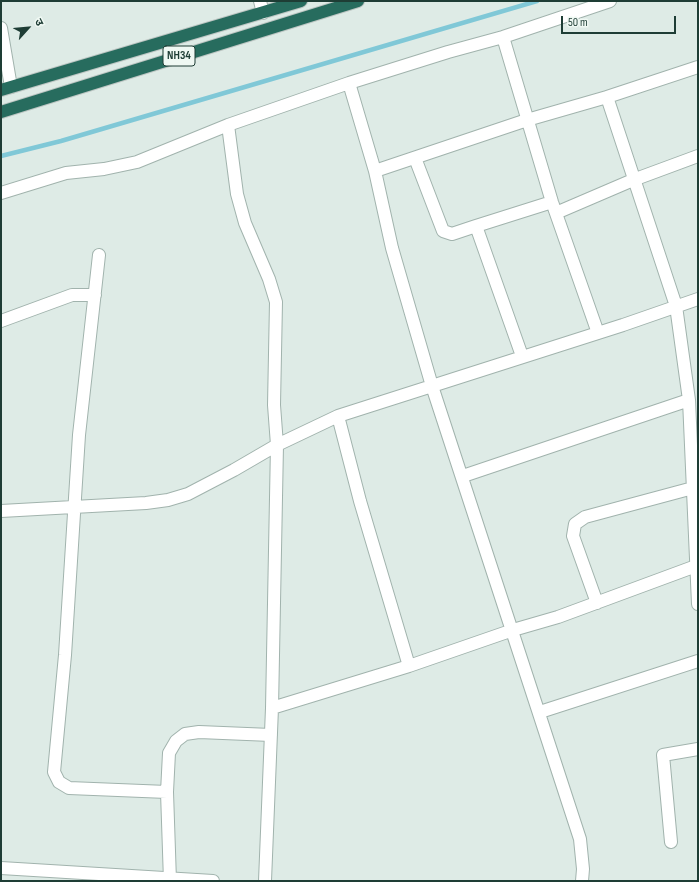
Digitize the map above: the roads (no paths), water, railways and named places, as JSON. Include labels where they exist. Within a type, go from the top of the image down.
[{"type":"highway","name":"NH34","points":[[6,89],[261,7],[301,1]]},
{"type":"highway","name":"NH34","points":[[1,112],[358,1]]},
{"type":"street","points":[[1,193],[66,173],[104,169],[137,162],[228,124],[349,83],[448,52],[503,37],[610,1]]},
{"type":"street","points":[[1,28],[6,89]]},
{"type":"street","points":[[503,37],[554,207],[598,333]]},
{"type":"street","points":[[375,171],[527,120],[607,97],[698,67]]},
{"type":"street","points":[[349,83],[375,171],[392,248],[432,386],[514,630],[580,839],[583,868],[582,881]]},
{"type":"street","points":[[607,97],[633,180],[676,306],[689,400],[698,604]]},
{"type":"street","points":[[228,124],[237,194],[245,223],[269,279],[276,302],[277,329],[274,405],[277,445],[272,708],[265,881]]},
{"type":"street","points":[[415,158],[443,231],[452,234],[476,226],[554,207],[698,156]]},
{"type":"street","points":[[476,226],[522,356]]},
{"type":"street","points":[[99,255],[79,435],[65,655],[54,772],[59,782],[69,788],[167,792]]},
{"type":"street","points":[[1,321],[72,295],[95,295]]},
{"type":"street","points":[[1,511],[75,506],[146,504],[168,500],[188,494],[277,445],[338,416],[522,356],[598,333],[698,299]]},
{"type":"street","points":[[463,476],[689,400]]},
{"type":"street","points":[[338,416],[360,501],[409,666]]},
{"type":"street","points":[[597,603],[573,536],[575,524],[585,517],[693,488]]},
{"type":"street","points":[[272,708],[409,666],[514,630],[558,617],[696,566]]},
{"type":"street","points":[[540,712],[698,660]]},
{"type":"street","points":[[170,879],[167,792],[169,753],[176,741],[185,734],[199,732],[271,735]]},
{"type":"street","points":[[671,842],[663,755],[698,749]]},
{"type":"street","points":[[1,868],[213,881]]},
{"type":"waterway","points":[[1,156],[61,141],[537,1]]}]
